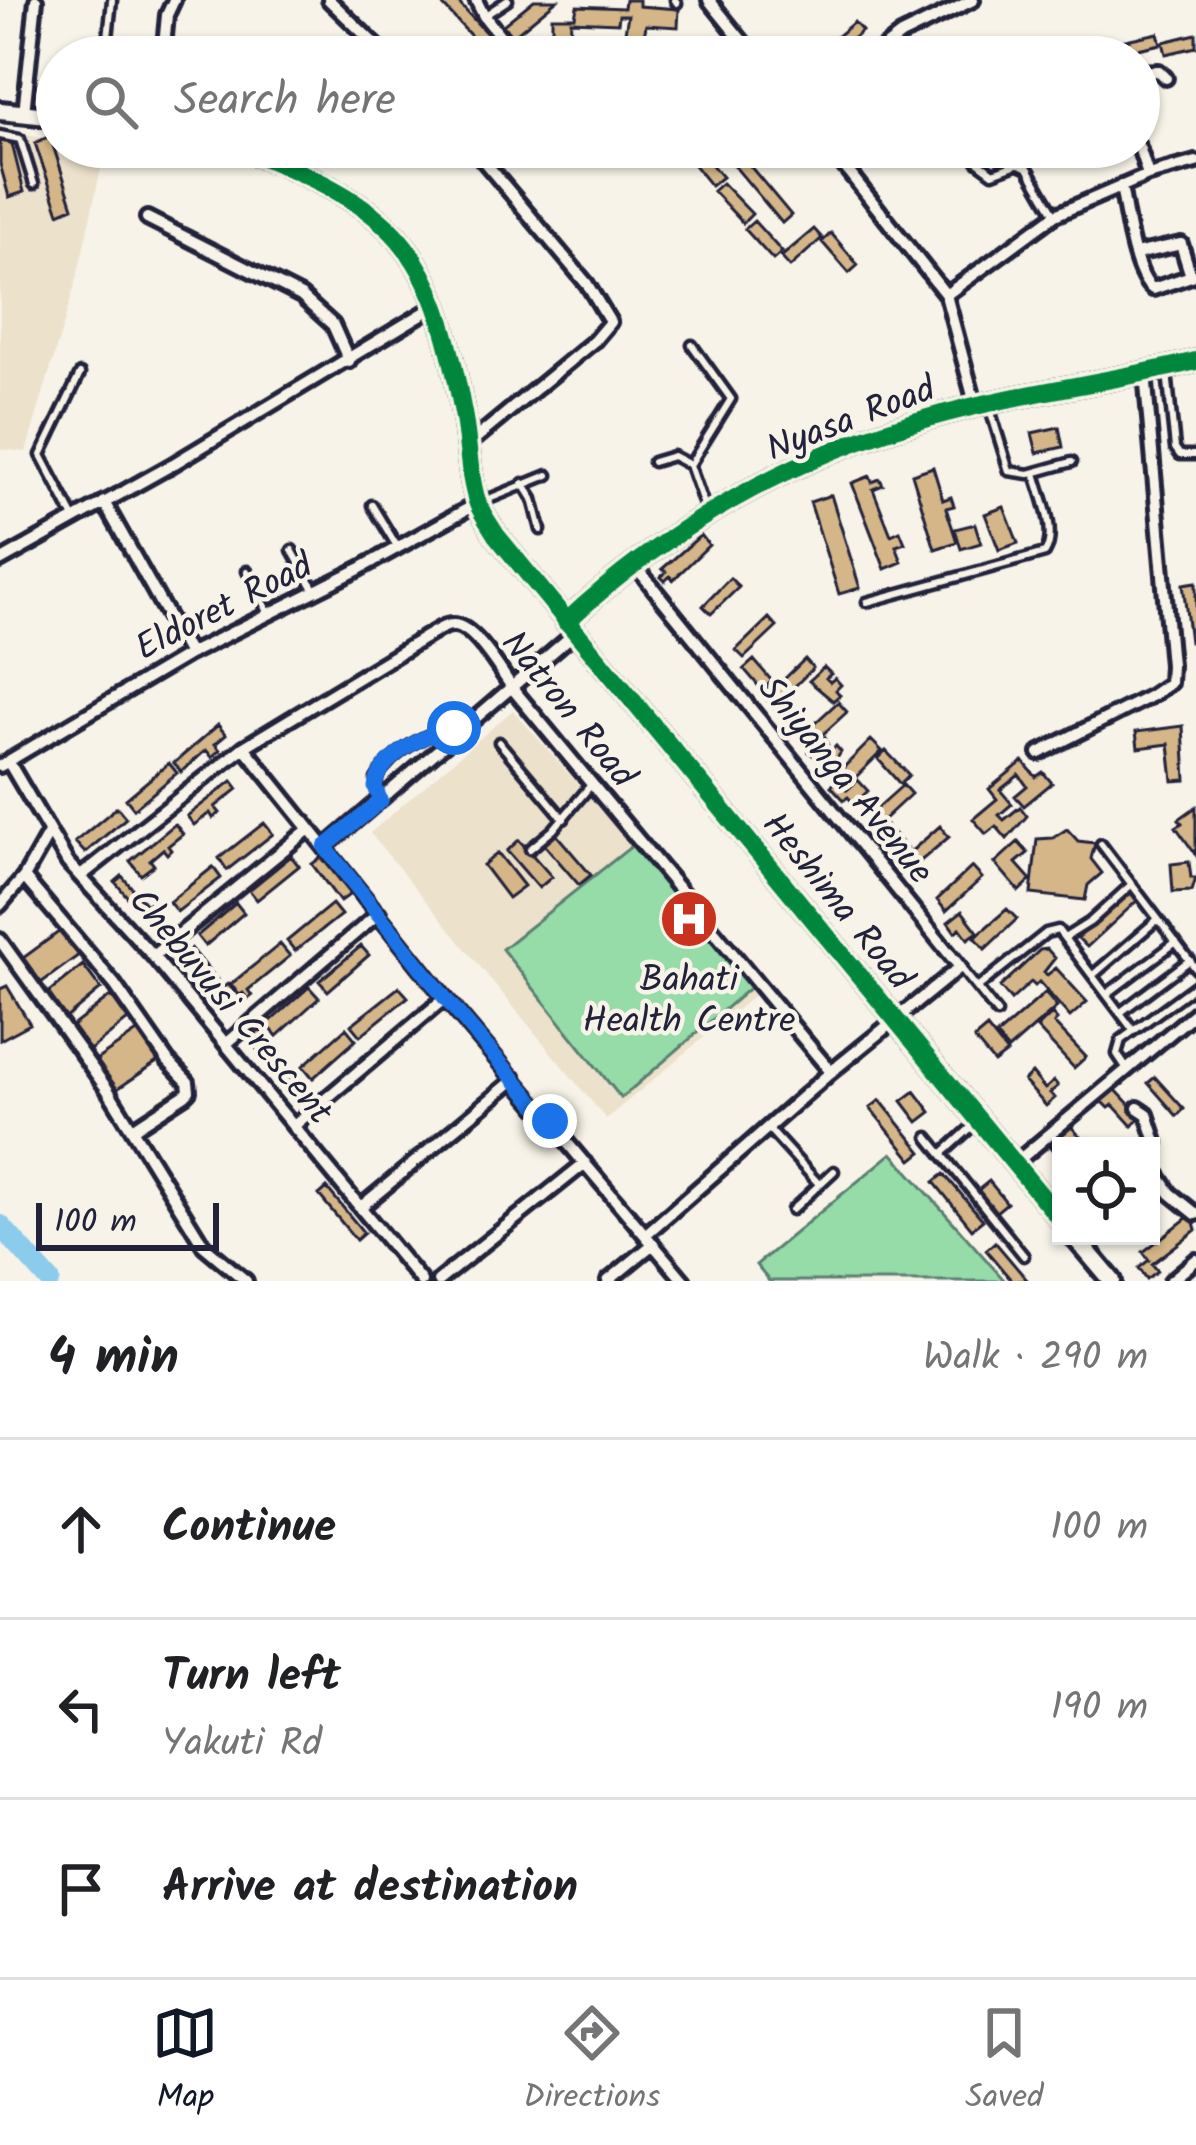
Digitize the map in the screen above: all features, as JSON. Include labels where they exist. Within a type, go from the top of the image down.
[{"type":"street","points":[[23,113],[36,0]]},
{"type":"street","points":[[165,36],[173,0]]},
{"type":"street","points":[[329,0],[366,36]]},
{"type":"street","points":[[476,0],[500,36]]},
{"type":"street","points":[[709,0],[737,36]]},
{"type":"street","points":[[902,36],[974,0]]},
{"type":"street","points":[[1160,71],[1166,78]]},
{"type":"street","points":[[0,111],[36,115]]},
{"type":"street","points":[[946,295],[1055,215],[1121,186],[1196,162]]},
{"type":"street","points":[[286,168],[336,190],[407,244],[437,305],[453,353],[478,503]]},
{"type":"street","points":[[469,444],[610,322],[605,307],[490,168]]},
{"type":"street","points":[[846,168],[946,295],[983,406]]},
{"type":"street","points":[[1145,168],[1148,176]]},
{"type":"street","points":[[1121,186],[1136,254],[1148,287],[1191,276],[1180,244],[1136,254]]},
{"type":"street","points":[[147,218],[301,296],[333,325],[349,361]]},
{"type":"street","points":[[0,560],[349,361],[437,305]]},
{"type":"street","name":"Nyasa Road","points":[[571,627],[633,562],[706,511],[873,436],[932,417],[1196,361]]},
{"type":"street","points":[[1039,753],[1170,683],[1145,374]]},
{"type":"street","points":[[104,502],[189,654]]},
{"type":"street","name":"Eldoret Road","points":[[4,764],[189,654],[478,503]]},
{"type":"street","name":"Heshima Road","points":[[478,503],[496,536],[1052,1209]]},
{"type":"street","name":"Shiyanga Avenue","points":[[633,562],[960,967]]},
{"type":"street","name":"Natron Road","points":[[82,875],[244,746],[452,625],[468,631],[480,643],[831,1072]]},
{"type":"street","points":[[325,847],[513,688],[571,627]]},
{"type":"street","points":[[244,746],[445,998],[684,1281]]},
{"type":"street","name":"Chebuvusi Crescent","points":[[4,764],[82,875],[421,1281]]},
{"type":"street","points":[[153,956],[309,829]]},
{"type":"street","points":[[0,905],[24,877],[49,833]]},
{"type":"street","points":[[24,877],[190,1086],[185,1095],[133,1130]]},
{"type":"street","points":[[226,1044],[379,913]]},
{"type":"street","points":[[0,940],[133,1130],[204,1246],[246,1281]]},
{"type":"street","points":[[608,1281],[768,1128],[960,967]]},
{"type":"street","points":[[295,1125],[445,998]]},
{"type":"street","points":[[1014,1164],[1196,1012]]},
{"type":"street","points":[[362,1206],[515,1079]]},
{"type":"street","points":[[1138,1108],[1148,1114],[1155,1137]]},
{"type":"street","points":[[438,1281],[585,1163]]},
{"type":"street","points":[[1160,1178],[1170,1193],[1196,1214]]},
{"type":"street","points":[[1082,1245],[1112,1281]]},
{"type":"street","points":[[1171,1281],[1196,1260]]},
{"type":"lane","points":[[108,36],[112,0]]},
{"type":"lane","points":[[484,16],[508,0]]},
{"type":"lane","points":[[0,135],[20,139],[34,184]]},
{"type":"lane","points":[[1025,168],[1055,215]]},
{"type":"lane","points":[[690,465],[731,401],[692,345]]},
{"type":"lane","points":[[1167,368],[1175,448],[1180,455],[1196,455]]},
{"type":"lane","points":[[74,518],[41,455],[80,374]]},
{"type":"lane","points":[[983,406],[1005,466],[1014,473],[1072,462]]},
{"type":"lane","points":[[653,462],[673,456],[690,465],[706,511]]},
{"type":"lane","points":[[867,602],[1045,553],[1051,544],[1035,472]]},
{"type":"lane","points":[[478,503],[548,476]]},
{"type":"lane","points":[[523,482],[541,530]]},
{"type":"lane","points":[[372,505],[398,548]]},
{"type":"lane","points":[[292,550],[315,591]]},
{"type":"lane","points":[[247,572],[269,614]]},
{"type":"lane","points":[[381,801],[375,787],[386,764],[442,730],[468,727]]},
{"type":"lane","points":[[499,742],[564,819]]},
{"type":"lane","points":[[530,849],[564,819],[592,783]]},
{"type":"lane","points":[[1100,844],[1196,969]]},
{"type":"lane","points":[[1066,937],[1132,884]]},
{"type":"lane","points":[[1093,975],[1159,919]]},
{"type":"lane","points":[[977,988],[1047,932],[1058,930],[1133,1030]]},
{"type":"lane","points":[[1107,994],[1176,942]]},
{"type":"lane","points":[[1120,1012],[1190,960]]},
{"type":"lane","points":[[960,967],[997,1013]]},
{"type":"lane","points":[[1127,1069],[1117,1048],[1133,1030],[1196,985]]},
{"type":"lane","points":[[943,1153],[978,1121]]},
{"type":"lane","points":[[768,1128],[818,1183]]},
{"type":"lane","points":[[928,1137],[1024,1256]]},
{"type":"lane","points":[[792,1210],[834,1171]]},
{"type":"shaded area","points":[[0,130],[36,137],[36,168],[101,168],[77,278],[26,452],[0,449]]},
{"type":"shaded area","points":[[513,710],[759,991],[606,1119],[370,833]]},
{"type":"green space","points":[[638,841],[753,985],[621,1098],[502,949]]},
{"type":"green space","points":[[892,1153],[1005,1281],[769,1281],[756,1265]]},
{"type":"building","points":[[438,0],[456,0],[489,36],[471,36]]},
{"type":"building","points":[[534,0],[557,0],[513,36],[503,25]]},
{"type":"building","points":[[625,0],[639,0],[639,6],[679,9],[678,27],[646,25],[644,36],[624,36],[628,15],[619,15],[618,23],[571,21],[570,36],[552,36],[552,17],[575,17],[577,6],[624,8]]},
{"type":"building","points":[[854,22],[862,31],[856,36],[837,36]]},
{"type":"building","points":[[1196,34],[1196,47],[1166,54],[1163,42]]},
{"type":"building","points":[[10,136],[24,192],[9,197],[0,164],[0,140]]},
{"type":"building","points":[[44,168],[60,168],[73,207],[59,213]]},
{"type":"building","points":[[696,168],[714,168],[722,177],[711,186]]},
{"type":"building","points":[[736,168],[752,168],[791,215],[782,223]]},
{"type":"building","points":[[722,183],[752,214],[743,223],[713,191]]},
{"type":"building","points":[[754,221],[782,252],[773,260],[745,229]]},
{"type":"building","points":[[814,229],[822,238],[790,267],[781,257]]},
{"type":"building","points":[[831,233],[858,265],[849,273],[822,242]]},
{"type":"building","points":[[1059,427],[1063,447],[1037,453],[1032,433]]},
{"type":"building","points":[[933,467],[943,500],[951,497],[954,506],[946,508],[957,542],[935,549],[912,474]]},
{"type":"building","points":[[870,476],[872,482],[880,479],[883,485],[873,489],[891,535],[900,531],[905,543],[896,546],[902,562],[885,569],[852,483]]},
{"type":"building","points":[[831,495],[860,588],[839,594],[810,502]]},
{"type":"building","points":[[1004,507],[1018,543],[999,550],[985,514]]},
{"type":"building","points":[[975,524],[981,543],[961,549],[955,529]]},
{"type":"building","points":[[701,535],[709,545],[673,580],[670,576],[665,581],[662,569]]},
{"type":"building","points":[[730,578],[739,587],[711,614],[703,606]]},
{"type":"building","points":[[1196,582],[1196,642],[1190,642],[1183,584]]},
{"type":"building","points":[[769,618],[777,627],[744,658],[736,650]]},
{"type":"building","points":[[805,659],[813,668],[774,707],[761,694],[769,686],[773,690]]},
{"type":"building","points":[[754,660],[772,681],[762,690],[744,669]]},
{"type":"building","points":[[824,667],[831,674],[826,678],[830,682],[835,678],[841,685],[833,701],[809,681]]},
{"type":"building","points":[[838,702],[847,712],[811,745],[802,735]]},
{"type":"building","points":[[218,725],[226,735],[215,744],[220,750],[212,757],[206,750],[181,772],[174,763]]},
{"type":"building","points":[[1183,726],[1186,780],[1173,781],[1169,744],[1138,748],[1136,732]]},
{"type":"building","points":[[825,737],[830,752],[836,746],[841,752],[830,770],[809,752]]},
{"type":"building","points":[[871,740],[882,751],[852,781],[841,770]]},
{"type":"building","points":[[886,751],[909,775],[900,784],[878,759]]},
{"type":"building","points":[[1023,761],[1036,777],[1043,772],[1052,783],[1024,806],[1015,796],[1027,786],[1019,775],[1000,790],[1012,804],[999,815],[1004,820],[1020,807],[1027,816],[1007,839],[996,826],[986,834],[973,819],[997,799],[989,789]]},
{"type":"building","points":[[169,763],[177,773],[134,809],[126,799]]},
{"type":"building","points":[[842,776],[847,790],[858,780],[868,791],[854,804],[831,786]]},
{"type":"building","points":[[232,781],[238,789],[215,807],[220,813],[213,818],[210,813],[194,825],[187,816]]},
{"type":"building","points":[[903,785],[911,794],[882,821],[907,848],[899,856],[865,819]]},
{"type":"building","points":[[117,807],[126,818],[85,853],[75,842]]},
{"type":"building","points":[[1196,807],[1196,855],[1176,827]]},
{"type":"building","points":[[264,823],[273,834],[227,870],[219,858]]},
{"type":"building","points":[[175,824],[183,834],[168,846],[167,854],[163,849],[150,860],[154,865],[141,875],[130,861]]},
{"type":"building","points":[[940,826],[949,837],[917,864],[922,870],[914,877],[900,861]]},
{"type":"building","points":[[1067,829],[1078,841],[1095,843],[1091,859],[1102,873],[1088,885],[1085,900],[1031,894],[1037,839],[1053,838]]},
{"type":"building","points":[[555,833],[591,875],[579,885],[543,843]]},
{"type":"building","points":[[519,840],[552,877],[539,888],[507,851]]},
{"type":"building","points":[[1018,842],[1028,853],[1016,863],[1031,880],[1019,891],[995,863]]},
{"type":"building","points":[[498,853],[524,886],[508,898],[483,865]]},
{"type":"building","points":[[324,855],[353,892],[340,902],[312,864]]},
{"type":"building","points":[[291,856],[299,866],[257,900],[249,890]]},
{"type":"building","points":[[1189,862],[1191,878],[1196,878],[1192,891],[1173,892],[1171,864]]},
{"type":"building","points":[[213,867],[221,878],[177,912],[169,902]]},
{"type":"building","points":[[972,867],[982,878],[946,911],[937,900]]},
{"type":"building","points":[[122,876],[146,905],[151,901],[160,911],[154,916],[162,925],[155,930],[115,882]]},
{"type":"building","points":[[1131,889],[1140,898],[1087,947],[1078,938]]},
{"type":"building","points":[[236,903],[244,913],[205,946],[197,936]]},
{"type":"building","points":[[332,904],[341,915],[295,951],[287,941]]},
{"type":"building","points":[[1007,909],[1017,919],[985,949],[975,937]]},
{"type":"building","points":[[962,911],[978,932],[968,939],[948,922]]},
{"type":"building","points":[[60,931],[79,955],[41,983],[23,958]]},
{"type":"building","points":[[280,944],[290,956],[248,990],[252,996],[239,995],[231,984]]},
{"type":"building","points":[[361,946],[369,955],[328,991],[319,981]]},
{"type":"building","points":[[191,948],[223,987],[228,984],[234,991],[219,1003],[181,956]]},
{"type":"building","points":[[1047,949],[1055,958],[1044,972],[1047,975],[1056,968],[1087,1002],[1070,1017],[1039,982],[1035,986],[1031,982],[1011,1000],[1000,987],[1040,950]]},
{"type":"building","points":[[83,965],[101,989],[65,1019],[47,994]]},
{"type":"building","points":[[7,986],[30,1024],[0,1040],[0,989]]},
{"type":"building","points":[[309,987],[319,998],[277,1036],[264,1021],[272,1020]]},
{"type":"building","points":[[399,987],[408,997],[360,1036],[351,1025]]},
{"type":"building","points":[[1045,993],[1057,1007],[1008,1050],[996,1036]]},
{"type":"building","points":[[111,996],[128,1020],[90,1050],[71,1027]]},
{"type":"building","points":[[1052,1014],[1054,1023],[1086,1057],[1074,1068],[1037,1028]]},
{"type":"building","points":[[346,1028],[356,1040],[313,1078],[303,1066]]},
{"type":"building","points":[[987,1028],[1007,1053],[994,1063],[974,1039]]},
{"type":"building","points":[[140,1030],[160,1060],[116,1090],[96,1060]]},
{"type":"building","points":[[260,1030],[297,1076],[288,1082],[248,1040]]},
{"type":"building","points":[[1032,1073],[1045,1089],[1054,1081],[1058,1086],[1050,1093],[1055,1098],[1046,1106],[1024,1081]]},
{"type":"building","points":[[1155,1077],[1184,1109],[1177,1116],[1148,1083]]},
{"type":"building","points":[[1115,1089],[1141,1117],[1132,1126],[1113,1105],[1109,1108],[1102,1101]]},
{"type":"building","points":[[915,1091],[931,1112],[918,1122],[902,1101]]},
{"type":"building","points":[[880,1100],[922,1152],[912,1160],[870,1108]]},
{"type":"building","points":[[1069,1124],[1080,1137],[1059,1137]]},
{"type":"building","points":[[944,1174],[983,1220],[972,1229],[934,1182]]},
{"type":"building","points":[[989,1181],[1007,1203],[995,1213],[977,1191]]},
{"type":"building","points":[[327,1188],[364,1233],[356,1240],[319,1195]]},
{"type":"building","points":[[1192,1214],[1196,1230],[1152,1264],[1158,1271],[1147,1279],[1139,1268],[1149,1260],[1143,1252],[1160,1245],[1160,1239]]},
{"type":"building","points":[[995,1242],[1028,1281],[1012,1281],[986,1250]]},
{"type":"waterway","points":[[0,1225],[50,1281]]},
{"type":"cycle path","points":[[290,168],[371,214],[399,240],[420,270],[451,355],[475,493],[496,535],[1052,1209]]},
{"type":"cycle path","points":[[566,622],[690,525],[829,452],[961,409],[1196,361]]},
{"type":"place","name":"Bahati Health Centre","points":[[689,919]]},
{"type":"route","points":[[454,728],[426,737],[386,764],[376,778],[381,801],[325,847],[550,1121]]}]
